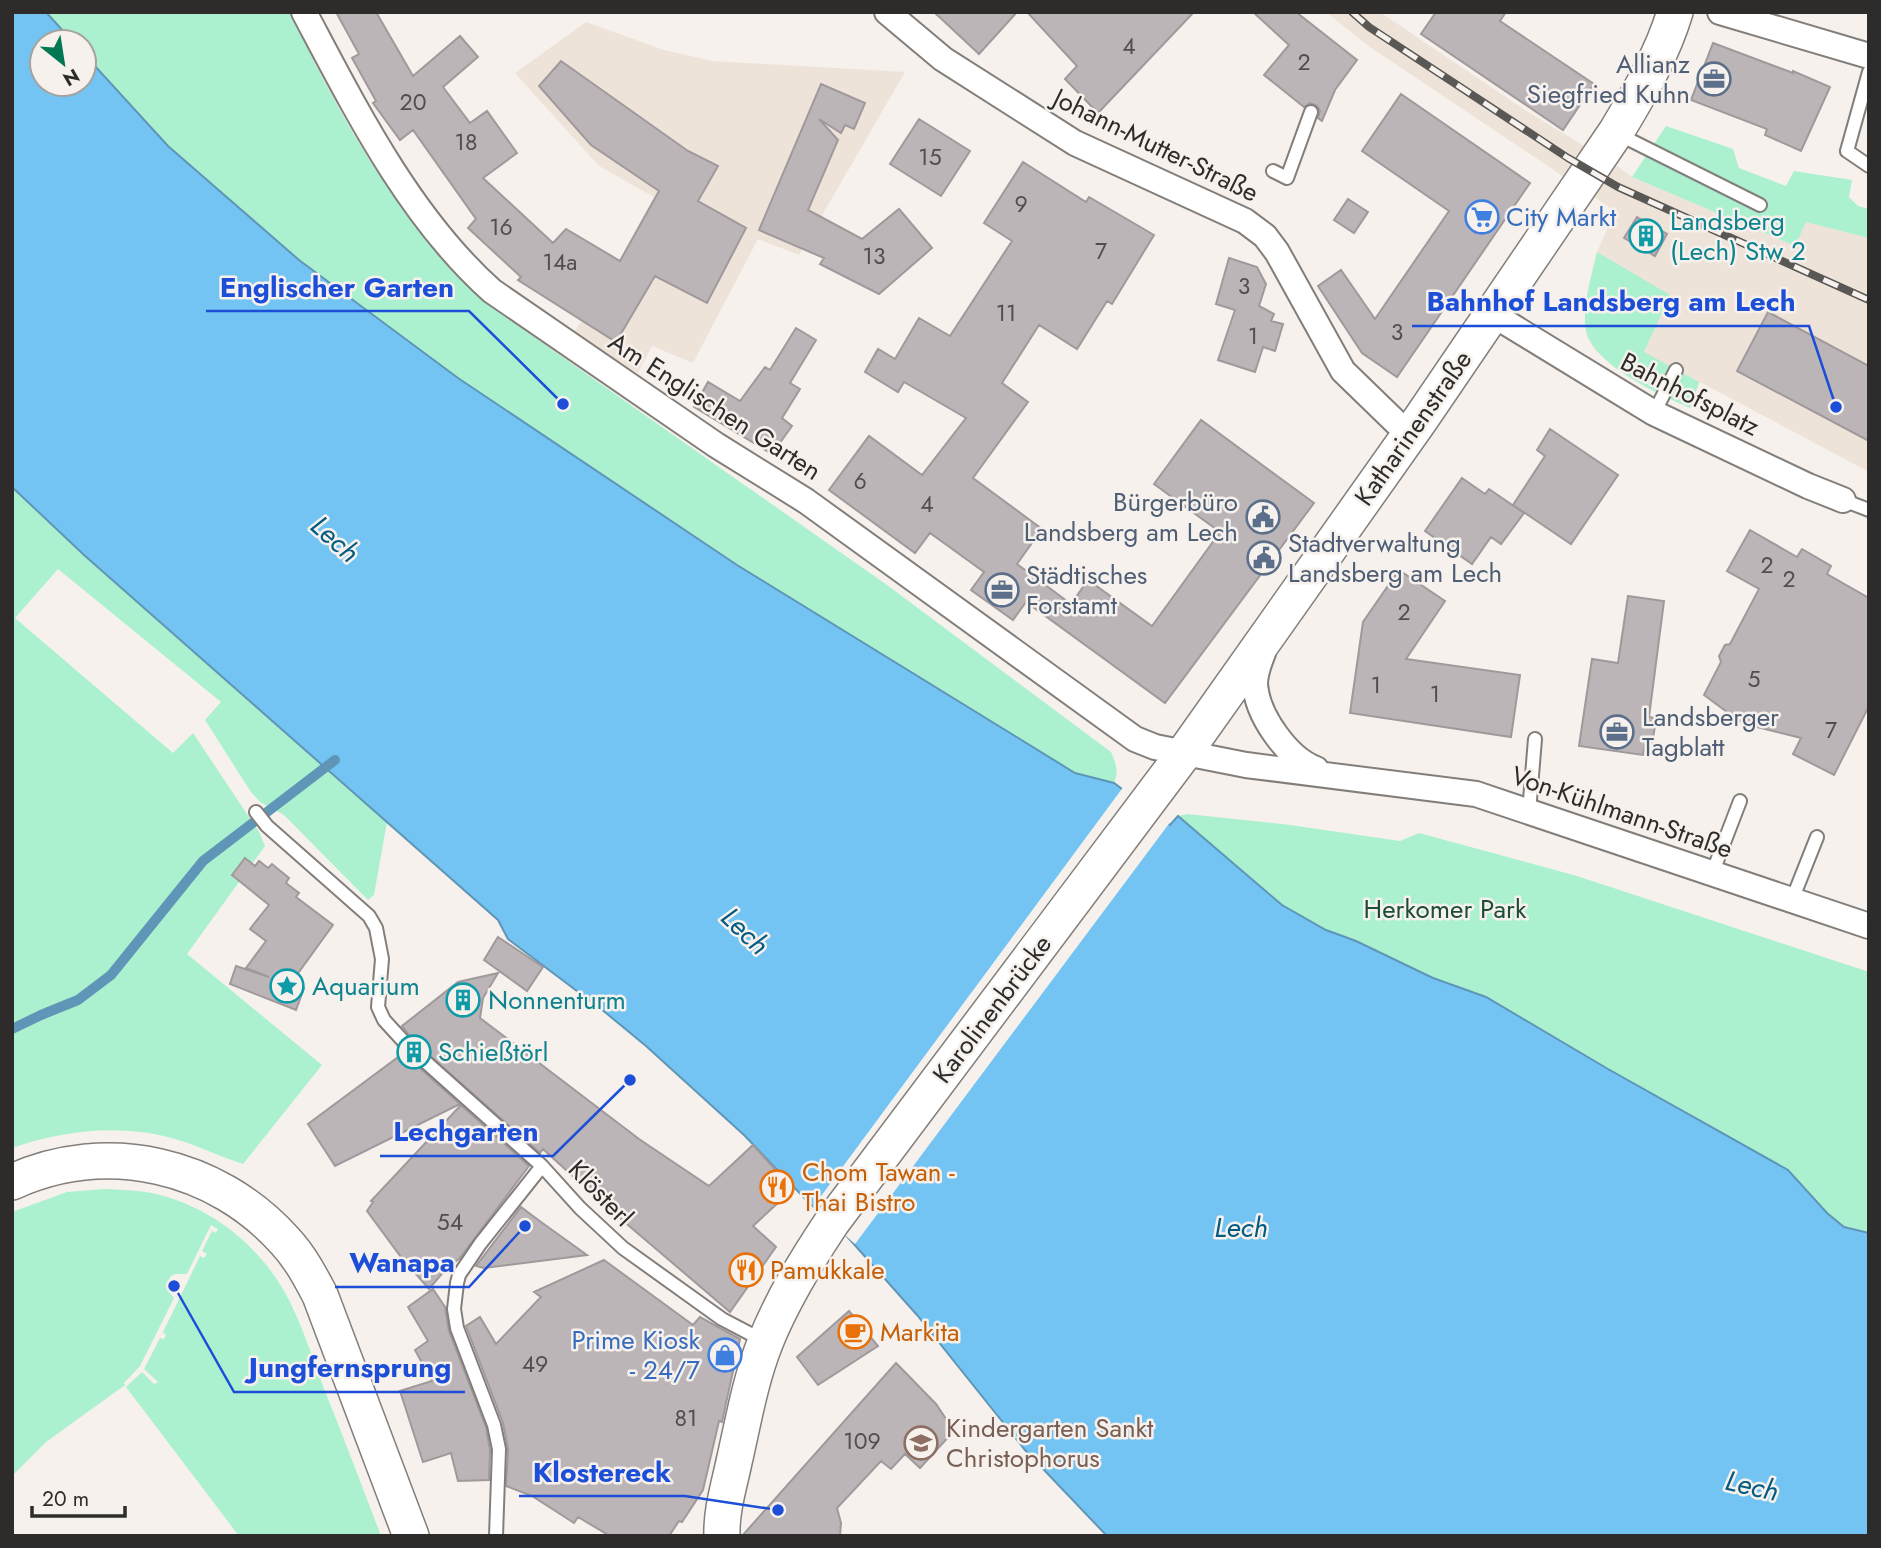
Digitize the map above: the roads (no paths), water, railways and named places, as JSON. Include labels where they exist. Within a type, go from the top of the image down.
[{"type":"main road","name":"Katharinenstraße","points":[[1153,796],[1270,635],[1616,132],[1644,84],[1669,32],[1675,12]]},
{"type":"main road","name":"Karolinenbrücke","points":[[722,1536],[723,1514],[740,1435],[765,1342],[783,1302],[832,1222],[1153,796]]},
{"type":"main road","points":[[12,1182],[43,1170],[102,1160],[160,1166],[182,1171],[214,1186],[240,1200],[263,1219],[303,1264],[320,1295],[411,1536]]},
{"type":"street","name":"Am Englischen Garten","points":[[304,12],[350,100],[404,186],[450,248],[470,271],[492,290],[695,430],[806,501],[1135,739],[1155,747],[1185,752]]},
{"type":"street","name":"Johann-Mutter-Straße","points":[[887,12],[943,59],[1075,144],[1245,220],[1265,236],[1277,252],[1343,372],[1409,435]]},
{"type":"street","points":[[1720,12],[1869,56]]},
{"type":"street","name":"Bahnhofsplatz","points":[[1492,314],[1654,413],[1808,486],[1843,499]]},
{"type":"street","name":"Von-Kühlmann-Straße","points":[[1270,635],[1258,666],[1255,685],[1269,723],[1282,745],[1298,761],[1314,769],[1351,778]]},
{"type":"street","name":"Von-Kühlmann-Straße","points":[[1185,752],[1246,765],[1476,794],[1869,926]]},
{"type":"lane","points":[[1869,72],[1847,151],[1869,166]]},
{"type":"lane","points":[[1273,171],[1287,178],[1311,112]]},
{"type":"lane","points":[[1616,132],[1760,205]]},
{"type":"lane","points":[[1654,413],[1676,370]]},
{"type":"lane","name":"Bahnhofsplatz","points":[[1843,499],[1869,510]]},
{"type":"lane","points":[[1529,812],[1535,739]]},
{"type":"lane","points":[[1712,874],[1740,801]]},
{"type":"lane","points":[[261,818],[369,916],[380,944],[382,960],[377,999],[384,1020],[406,1044]]},
{"type":"lane","points":[[1792,900],[1816,837]]},
{"type":"lane","name":"Klösterl","points":[[419,1056],[542,1166],[580,1208],[623,1248],[722,1319],[765,1342]]},
{"type":"lane","points":[[496,1536],[499,1449],[494,1425],[457,1328],[454,1309],[457,1283],[459,1275],[480,1244],[542,1166]]},
{"type":"water","name":"Lech","points":[[12,12],[46,12],[60,28],[28,28],[28,98],[98,98],[98,69],[168,146],[299,260],[458,378],[737,565],[1075,773],[1114,783],[1170,825],[1178,816],[1282,905],[1326,930],[1356,941],[1433,978],[1486,997],[1788,1170],[1827,1213],[1844,1227],[1869,1233],[1869,1536],[1107,1536],[1025,1450],[917,1315],[844,1233],[809,1203],[744,1135],[646,1046],[508,939],[498,920],[84,555],[12,487]]},
{"type":"waterway","points":[[12,1029],[78,1000],[111,975],[203,861],[335,760]]},
{"type":"railway","points":[[1352,12],[1369,27],[1568,158],[1618,187],[1869,300]]},
{"type":"place","name":"Allianz Siegfried Kuhn","points":[[1714,79]]},
{"type":"place","name":"City Markt","points":[[1482,217]]},
{"type":"place","name":"Landsberg (Lech) Stw 2","points":[[1646,236]]},
{"type":"place","name":"Englischer Garten","points":[[563,404]]},
{"type":"place","name":"Bahnhof Landsberg am Lech","points":[[1836,407]]},
{"type":"place","name":"Bürgerbüro Landsberg am Lech","points":[[1263,517]]},
{"type":"place","name":"Stadtverwaltung Landsberg am Lech","points":[[1264,558]]},
{"type":"place","name":"Städtisches Forstamt","points":[[1002,590]]},
{"type":"place","name":"Landsberger Tagblatt","points":[[1617,732]]},
{"type":"place","name":"Aquarium","points":[[287,986]]},
{"type":"place","name":"Nonnenturm","points":[[463,1000]]},
{"type":"place","name":"Schießtörl","points":[[414,1052]]},
{"type":"place","name":"Lechgarten","points":[[630,1080]]},
{"type":"place","name":"Chom Tawan - Thai Bistro","points":[[777,1187]]},
{"type":"place","name":"Wanapa","points":[[525,1226]]},
{"type":"place","name":"Pamukkale","points":[[746,1270]]},
{"type":"place","name":"Jungfernsprung","points":[[174,1286]]},
{"type":"place","name":"Markita","points":[[855,1332]]},
{"type":"place","name":"Prime Kiosk - 24/7","points":[[725,1355]]},
{"type":"place","name":"Kindergarten Sankt Christophorus","points":[[921,1443]]},
{"type":"place","name":"Klostereck","points":[[778,1510]]},
{"type":"park label","name":"Herkomer Park","points":[[1445,909]]}]
